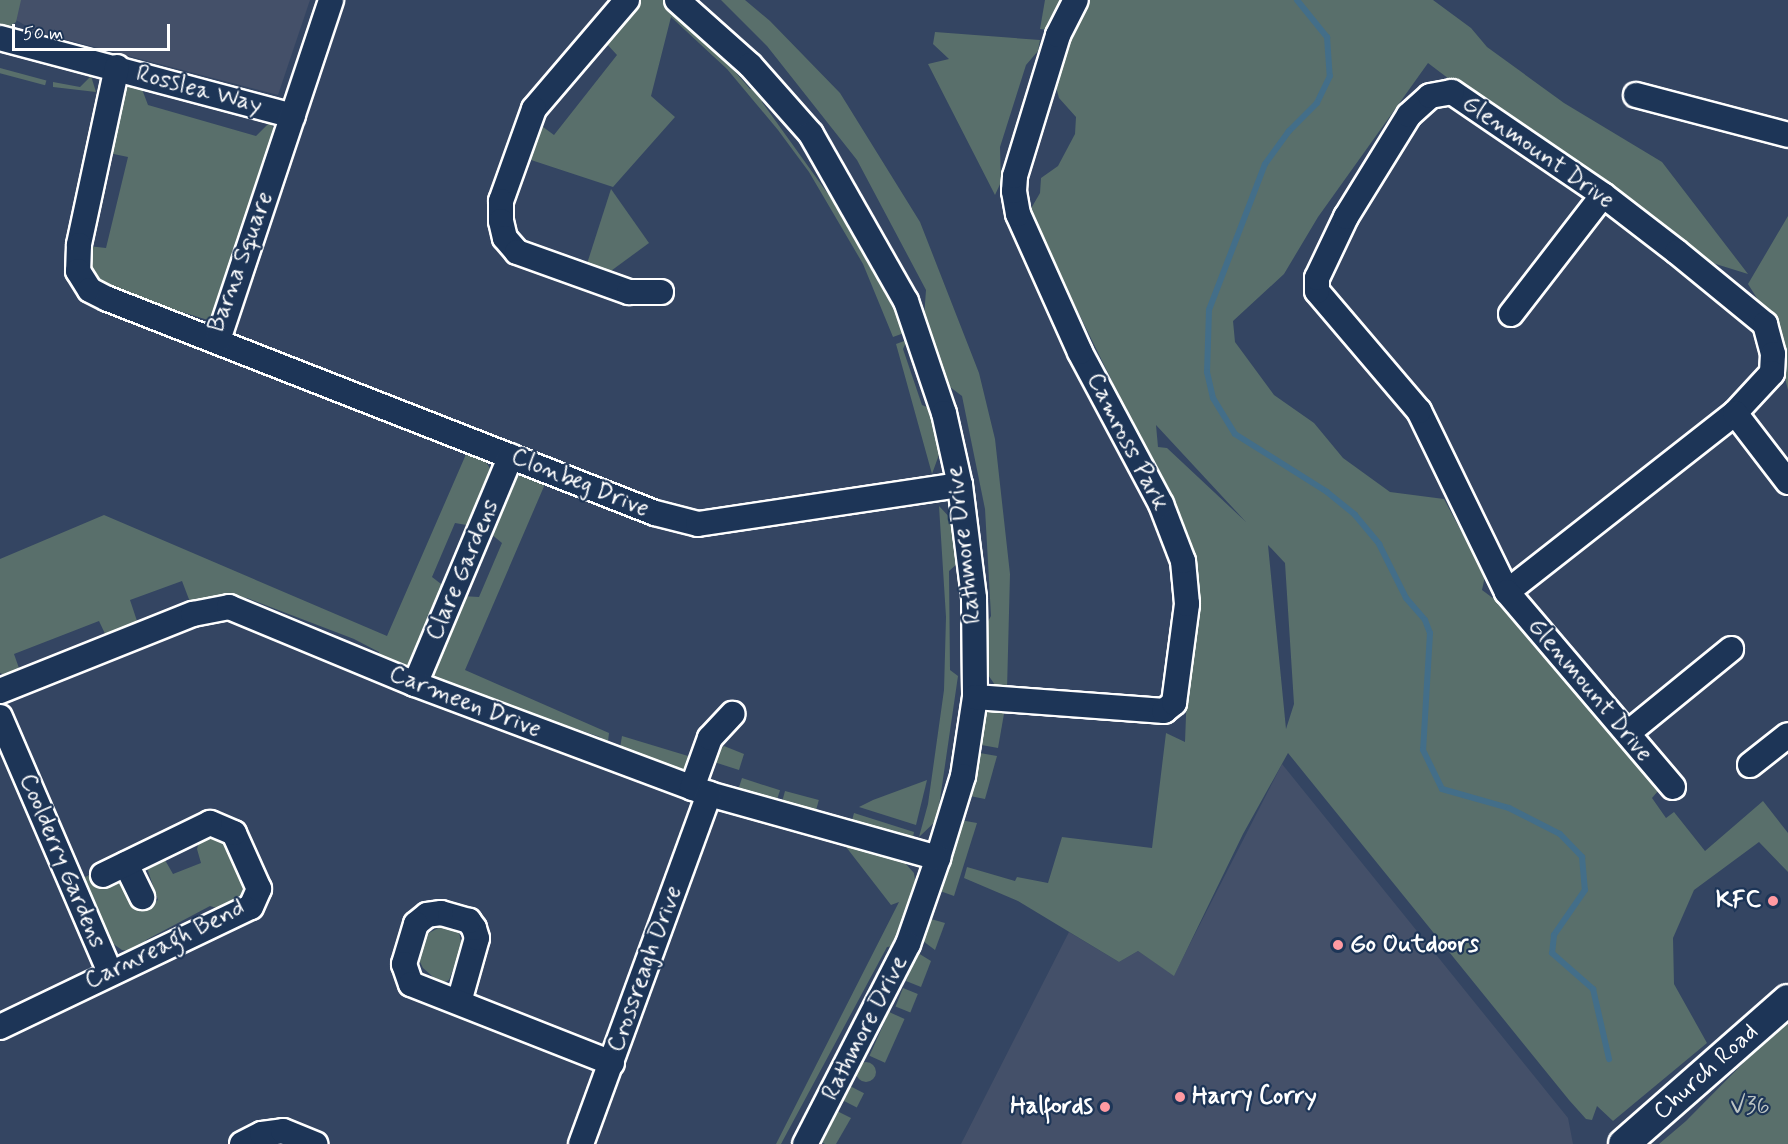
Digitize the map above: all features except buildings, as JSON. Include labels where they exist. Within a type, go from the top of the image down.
[{"type":"street","name":"Barna Square","points":[[117,68],[79,245],[78,271],[90,290],[108,299],[218,340],[331,0]]},
{"type":"street","points":[[627,0],[534,109],[501,201],[501,221],[505,238],[517,252],[629,292],[661,292]]},
{"type":"street","name":"Rathmore Drive","points":[[677,0],[750,65],[811,134],[867,227],[906,301],[944,413],[960,485],[974,598],[975,697],[963,776],[938,858],[908,944],[805,1144]]},
{"type":"street","name":"Camross Park","points":[[975,697],[1164,711],[1174,703],[1187,604],[1183,561],[1161,504],[1080,352],[1018,214],[1014,192],[1015,176],[1058,35],[1076,0]]},
{"type":"street","name":"Rosslea Way","points":[[0,38],[293,116]]},
{"type":"street","name":"Glenmount Drive","points":[[1507,592],[1735,413],[1772,373],[1773,354],[1765,324],[1603,195],[1452,92],[1430,96],[1409,115],[1346,217],[1317,278],[1317,291],[1324,303],[1419,411],[1507,592],[1673,787]]},
{"type":"street","points":[[1636,95],[1788,135]]},
{"type":"street","points":[[1511,314],[1603,195]]},
{"type":"street","name":"Clonbeg Drive","points":[[218,340],[655,513],[698,524],[960,485]]},
{"type":"street","points":[[1735,413],[1788,482]]},
{"type":"street","name":"Clare Gardens","points":[[415,684],[511,456]]},
{"type":"street","name":"Carmeen Drive","points":[[0,691],[199,611],[229,607],[415,684],[700,791],[938,858]]},
{"type":"street","points":[[1628,734],[1731,649]]},
{"type":"street","name":"Crossreagh Drive","points":[[581,1144],[612,1063],[700,791],[710,738],[732,714]]},
{"type":"street","name":"Coolderry Gardens","points":[[0,717],[110,972]]},
{"type":"street","points":[[1750,765],[1788,735]]},
{"type":"street","name":"Carnreagh Bend","points":[[0,1027],[110,972],[251,907],[259,889],[234,833],[210,823],[103,875]]},
{"type":"street","points":[[126,864],[142,897]]},
{"type":"street","name":"Church Road","points":[[1624,1144],[1788,1000]]},
{"type":"street","points":[[459,1002],[612,1063]]},
{"type":"street","points":[[242,1144],[262,1134],[283,1131],[315,1144]]},
{"type":"shaded area","points":[[0,0],[310,0],[278,95],[37,32],[0,11]]},
{"type":"shaded area","points":[[1282,764],[1568,1118],[1573,1144],[961,1144],[1069,932],[1119,962],[1138,951],[1174,975]]},
{"type":"green space","points":[[0,0],[21,0],[16,22],[8,28],[0,28]]},
{"type":"green space","points":[[641,0],[673,0],[750,89],[757,89],[763,96],[762,102],[828,194],[836,195],[870,254],[904,333],[893,337],[863,264],[809,172],[778,130],[727,69],[671,17],[651,96],[675,117],[613,187],[525,158],[539,124],[554,135],[617,55],[605,42]]},
{"type":"green space","points":[[721,0],[745,0],[770,21],[840,93],[920,222],[979,373],[995,439],[1010,574],[1007,690],[995,685],[982,666],[982,632],[991,616],[985,509],[962,396],[946,384],[924,317],[926,290],[857,160],[767,46]]},
{"type":"green space","points":[[1045,0],[1064,0],[1048,30],[1040,29]]},
{"type":"green space","points":[[1084,0],[1433,0],[1471,28],[1487,47],[1564,103],[1662,162],[1748,274],[1677,252],[1428,63],[1318,217],[1284,274],[1233,321],[1235,342],[1274,395],[1314,423],[1343,458],[1390,492],[1444,499],[1485,576],[1482,590],[1513,613],[1658,791],[1652,798],[1666,818],[1674,812],[1705,851],[1763,801],[1788,833],[1788,872],[1759,842],[1694,890],[1673,938],[1674,984],[1707,1043],[1613,1121],[1597,1106],[1592,1120],[1586,1119],[1569,1100],[1288,753],[1243,834],[1174,976],[1138,951],[1119,962],[1018,901],[964,878],[967,867],[1015,881],[1017,877],[1048,883],[1062,837],[1152,848],[1166,733],[1185,742],[1192,557],[1189,538],[1029,212],[1040,193],[1041,178],[1058,166],[1075,134],[1076,117],[1059,98],[1056,87],[1066,37]],"holes":[[[1156,425],[1246,522],[1167,448],[1158,447]],[[1268,545],[1285,563],[1294,704],[1286,729]]]},
{"type":"green space","points":[[935,32],[1040,40],[1038,51],[1026,65],[1000,147],[1001,182],[995,195],[928,64],[949,59],[933,44]]},
{"type":"green space","points":[[0,68],[46,80],[45,85],[0,73]]},
{"type":"green space","points":[[91,76],[96,92],[53,87],[53,82],[80,87]]},
{"type":"green space","points":[[140,84],[148,105],[256,136],[271,121],[276,139],[219,310],[208,320],[106,289],[88,271],[79,245],[106,248],[128,157],[99,151],[127,86]]},
{"type":"green space","points":[[611,189],[649,243],[604,276],[585,270]]},
{"type":"green space","points":[[1788,216],[1788,390],[1770,319],[1748,284]]},
{"type":"green space","points":[[907,340],[903,349],[922,405],[929,408],[940,452],[932,474],[896,344]]},
{"type":"green space","points":[[467,452],[484,459],[493,473],[472,526],[455,523],[432,577],[445,587],[414,660],[407,665],[401,667],[381,662],[379,652],[354,639],[247,598],[225,596],[196,607],[194,601],[190,602],[182,581],[130,600],[138,624],[107,638],[99,621],[14,654],[20,671],[7,676],[0,673],[0,559],[104,515],[387,636]]},
{"type":"green space","points":[[521,475],[545,484],[465,670],[609,733],[607,750],[600,737],[542,717],[527,721],[436,681],[431,670],[462,596],[479,597],[502,543],[491,534],[514,478]]},
{"type":"green space","points":[[939,506],[953,521],[957,564],[949,571],[950,670],[958,676],[937,820],[919,837],[928,804],[944,690],[946,617]]},
{"type":"green space","points":[[1005,708],[998,748],[976,744],[985,712]]},
{"type":"green space","points":[[622,736],[698,759],[690,770],[684,771],[619,754]]},
{"type":"green space","points":[[724,746],[744,754],[739,770],[714,762],[717,751]]},
{"type":"green space","points":[[974,752],[997,756],[985,799],[965,795]]},
{"type":"green space","points":[[742,778],[780,790],[777,801],[739,788]]},
{"type":"green space","points":[[927,780],[916,825],[859,807],[873,800]]},
{"type":"green space","points":[[785,791],[819,800],[816,812],[782,803]]},
{"type":"green space","points":[[854,813],[914,832],[913,837],[851,824]]},
{"type":"green space","points":[[960,820],[977,823],[954,896],[940,891]]},
{"type":"green space","points":[[213,837],[223,840],[244,883],[242,897],[220,909],[210,906],[146,940],[138,952],[122,950],[112,943],[82,878],[93,874],[101,889],[123,881],[139,909],[158,900],[147,868],[165,860],[173,874],[201,863],[197,849],[199,842]]},
{"type":"green space","points":[[843,843],[905,863],[914,873],[916,887],[894,946],[887,947],[781,1144],[776,1144],[899,902],[891,905]]},
{"type":"green space","points":[[931,919],[945,923],[935,950],[923,941]]},
{"type":"green space","points":[[442,926],[459,932],[462,947],[449,980],[441,984],[423,968],[419,960],[427,934]]},
{"type":"green space","points":[[918,953],[931,961],[921,987],[906,981]]},
{"type":"green space","points":[[903,988],[918,994],[910,1013],[896,1007]]},
{"type":"green space","points":[[889,1012],[905,1019],[885,1063],[869,1056]]},
{"type":"green space","name":"V36","points":[[1788,1018],[1788,1144],[1659,1144],[1686,1121]]},
{"type":"green space","points":[[866,1062],[873,1065],[876,1072],[873,1079],[866,1082],[859,1079],[856,1072],[859,1065]]},
{"type":"green space","points":[[848,1085],[864,1093],[857,1107],[841,1099]]},
{"type":"green space","points":[[835,1110],[851,1118],[836,1144],[825,1144],[818,1140]]},
{"type":"waterway","points":[[1297,0],[1327,37],[1330,76],[1317,103],[1289,131],[1265,164],[1209,310],[1207,372],[1213,398],[1235,434],[1327,492],[1355,515],[1379,544],[1406,598],[1425,620],[1430,633],[1423,750],[1442,789],[1509,808],[1560,834],[1582,857],[1585,890],[1554,935],[1552,953],[1593,989],[1609,1059]]},
{"type":"place","name":"KFC","points":[[1773,901]]},
{"type":"place","name":"Go Outdoors","points":[[1338,945]]},
{"type":"place","name":"Harry Corry","points":[[1180,1097]]},
{"type":"place","name":"Halfords","points":[[1105,1107]]}]
